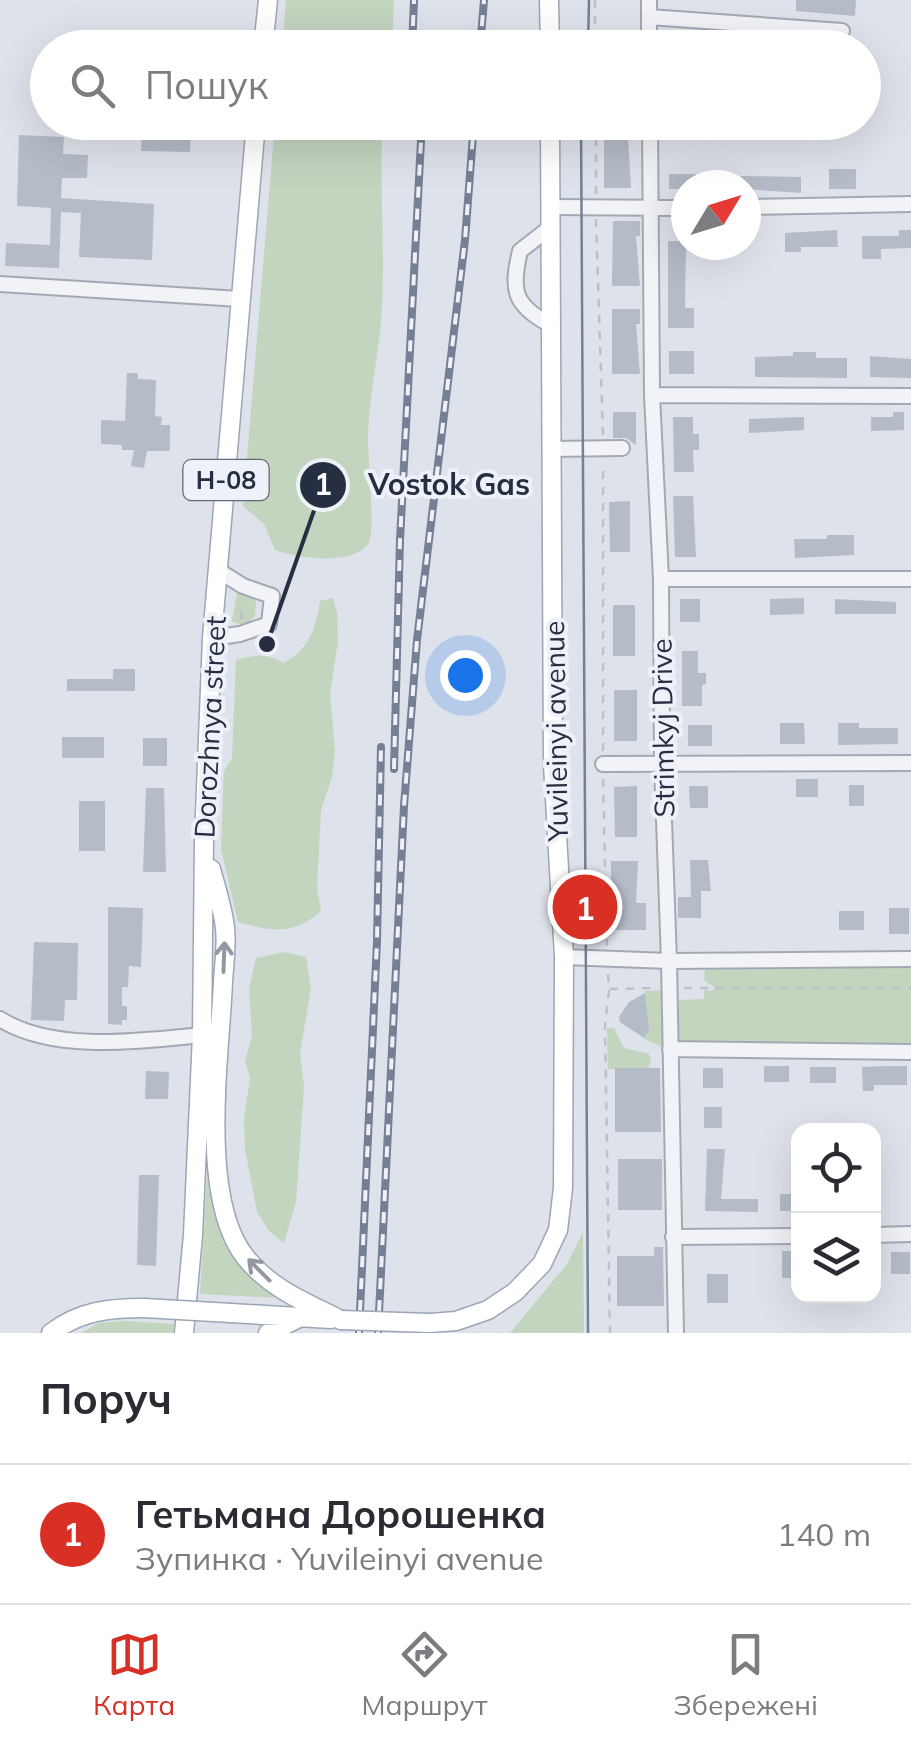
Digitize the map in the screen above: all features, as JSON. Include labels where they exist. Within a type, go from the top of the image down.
[{"type":"main road","points":[[265,30],[268,0]]},
{"type":"main road","points":[[550,0],[550,30]]},
{"type":"main road","name":"Dorozhnya street","points":[[184,1333],[193,1235],[202,1035],[212,638],[254,140]]},
{"type":"main road","name":"Yuvileinyi avenue","points":[[52,1333],[69,1320],[95,1310],[144,1308],[430,1324],[456,1320],[488,1310],[516,1292],[542,1264],[558,1230],[563,1188],[564,957],[553,764],[550,140]]},
{"type":"main road","points":[[204,839],[225,930],[217,1130],[220,1202],[226,1222],[246,1257],[264,1277],[341,1320]]},
{"type":"main road","points":[[268,1333],[300,1317]]},
{"type":"street","points":[[649,0],[649,30]]},
{"type":"street","points":[[649,17],[842,30]]},
{"type":"street","name":"Strimkyj Drive","points":[[650,140],[652,395],[662,579],[662,764],[676,1333]]},
{"type":"street","points":[[761,207],[911,204]]},
{"type":"street","points":[[551,207],[671,208]]},
{"type":"street","points":[[548,230],[520,251],[515,288],[521,303],[549,324]]},
{"type":"street","points":[[0,284],[240,300]]},
{"type":"street","points":[[652,395],[911,396]]},
{"type":"street","points":[[551,449],[622,448]]},
{"type":"street","points":[[212,638],[269,624],[272,596],[243,586],[219,571]]},
{"type":"street","points":[[662,579],[911,579]]},
{"type":"street","points":[[603,764],[911,762]]},
{"type":"street","points":[[564,957],[669,962],[911,959]]},
{"type":"street","points":[[0,1019],[21,1032],[44,1038],[138,1042],[202,1035]]},
{"type":"street","points":[[670,1049],[911,1052]]},
{"type":"street","points":[[881,1235],[911,1234]]},
{"type":"street","points":[[673,1237],[791,1236]]},
{"type":"path","points":[[595,0],[595,30]]},
{"type":"path","points":[[240,634],[243,586]]},
{"type":"path","points":[[603,764],[609,988],[604,1026],[610,1333]]},
{"type":"path","points":[[609,988],[911,988]]},
{"type":"green space","points":[[286,0],[394,0],[393,30],[283,30]]},
{"type":"green space","points":[[274,140],[383,140],[382,306],[368,436],[369,542],[362,550],[339,558],[311,558],[275,550],[264,524],[243,506]]},
{"type":"green space","points":[[237,593],[245,593],[256,601],[255,616],[244,626],[232,621]]},
{"type":"green space","points":[[333,598],[338,641],[330,694],[335,751],[332,777],[321,810],[317,888],[321,911],[291,928],[261,928],[238,922],[221,849],[224,771],[232,758],[236,660],[260,656],[283,663],[292,658],[310,637],[320,601]]},
{"type":"green space","points":[[284,952],[306,957],[311,988],[300,1053],[304,1086],[296,1202],[284,1243],[269,1231],[257,1212],[245,1149],[244,1119],[250,1078],[245,1061],[252,1036],[249,989],[256,958]]},
{"type":"green space","points":[[911,967],[911,1046],[668,1049],[644,1039],[648,1026],[645,991],[677,990],[678,1000],[704,999],[704,990],[713,991],[714,987],[704,980],[705,970]]},
{"type":"green space","points":[[607,1028],[614,1028],[624,1048],[649,1054],[648,1068],[608,1069]]},
{"type":"green space","points":[[210,1130],[214,1203],[283,1298],[200,1294]]},
{"type":"green space","points":[[583,1232],[584,1333],[510,1333],[567,1264]]},
{"type":"green space","points":[[99,1323],[174,1324],[173,1333],[81,1333]]},
{"type":"building","points":[[796,0],[856,0],[855,16],[796,11]]},
{"type":"building","points":[[19,135],[30,135],[30,140],[64,140],[63,154],[88,155],[87,178],[62,178],[61,198],[154,204],[152,260],[79,257],[81,213],[61,212],[59,268],[5,266],[6,243],[50,245],[51,208],[17,206]]},
{"type":"building","points":[[142,140],[191,140],[190,152],[141,151]]},
{"type":"building","points":[[604,140],[628,140],[631,188],[604,188]]},
{"type":"building","points":[[829,169],[856,169],[856,189],[829,189]]},
{"type":"building","points":[[761,176],[801,177],[801,193],[761,190]]},
{"type":"building","points":[[613,221],[640,221],[640,236],[636,236],[640,286],[612,286]]},
{"type":"building","points":[[837,230],[838,247],[801,247],[801,252],[785,252],[785,233]]},
{"type":"building","points":[[899,230],[911,230],[911,248],[881,249],[881,259],[862,259],[862,236],[899,236]]},
{"type":"building","points":[[671,241],[671,260],[686,260],[685,308],[694,308],[694,328],[668,328]]},
{"type":"building","points":[[612,309],[640,309],[640,324],[636,324],[640,374],[612,374]]},
{"type":"building","points":[[669,351],[694,351],[694,374],[669,374]]},
{"type":"building","points":[[793,352],[816,352],[816,358],[847,358],[847,378],[755,377],[755,357],[793,356]]},
{"type":"building","points":[[870,356],[911,359],[911,378],[870,377]]},
{"type":"building","points":[[127,373],[138,373],[138,379],[156,380],[155,416],[162,417],[161,425],[170,425],[170,451],[147,451],[144,468],[131,466],[134,450],[101,444],[101,420],[125,421]]},
{"type":"building","points":[[613,412],[636,412],[636,445],[626,438],[613,438]]},
{"type":"building","points":[[893,412],[904,412],[904,430],[871,431],[871,417],[893,417]]},
{"type":"building","points":[[673,417],[693,417],[693,434],[699,434],[699,450],[693,450],[694,472],[674,472]]},
{"type":"building","points":[[804,417],[804,430],[749,433],[749,419]]},
{"type":"building","points":[[673,496],[693,496],[696,557],[675,557]]},
{"type":"building","points":[[630,501],[630,552],[610,552],[609,502]]},
{"type":"building","points":[[827,535],[854,535],[854,555],[795,558],[794,539],[827,539]]},
{"type":"building","points":[[804,598],[804,614],[770,615],[770,599]]},
{"type":"building","points":[[680,599],[700,599],[700,622],[680,622]]},
{"type":"building","points":[[835,599],[896,602],[896,614],[835,614]]},
{"type":"building","points":[[613,605],[635,605],[635,656],[613,656]]},
{"type":"building","points":[[682,651],[698,651],[698,673],[706,673],[702,706],[682,706]]},
{"type":"building","points":[[113,669],[135,669],[135,691],[67,691],[67,679],[113,679]]},
{"type":"building","points":[[614,690],[637,690],[637,741],[614,741]]},
{"type":"building","points":[[780,723],[804,723],[805,744],[780,744]]},
{"type":"building","points":[[838,723],[859,723],[859,728],[898,728],[898,744],[838,745]]},
{"type":"building","points":[[688,725],[712,725],[712,746],[688,746]]},
{"type":"building","points":[[62,737],[104,737],[104,758],[62,758]]},
{"type":"building","points":[[143,738],[167,738],[167,766],[143,766]]},
{"type":"building","points":[[796,779],[818,779],[818,797],[796,797]]},
{"type":"building","points":[[849,785],[864,785],[864,806],[849,806]]},
{"type":"building","points":[[637,786],[637,837],[615,837],[614,787]]},
{"type":"building","points":[[689,786],[708,786],[708,808],[690,808]]},
{"type":"building","points":[[146,788],[164,788],[166,872],[143,872]]},
{"type":"building","points":[[79,801],[105,801],[105,851],[79,851]]},
{"type":"building","points":[[690,860],[708,860],[711,891],[701,891],[701,918],[678,918],[678,897],[691,897]]},
{"type":"building","points":[[611,861],[638,861],[636,903],[646,903],[646,930],[611,930]]},
{"type":"building","points":[[108,907],[143,908],[141,967],[129,966],[128,987],[122,987],[127,1020],[122,1020],[122,1025],[108,1024]]},
{"type":"building","points":[[889,908],[909,908],[909,934],[889,934]]},
{"type":"building","points":[[839,911],[864,911],[864,930],[839,930]]},
{"type":"building","points":[[34,942],[78,943],[77,1000],[65,1000],[64,1021],[31,1020]]},
{"type":"building","points":[[645,993],[649,1030],[644,1038],[620,1022],[619,1017],[629,1002]]},
{"type":"building","points":[[764,1066],[789,1066],[789,1082],[764,1082]]},
{"type":"building","points":[[907,1066],[907,1085],[874,1085],[874,1091],[863,1091],[862,1067]]},
{"type":"building","points":[[810,1067],[836,1067],[836,1083],[810,1083]]},
{"type":"building","points":[[615,1068],[660,1068],[661,1132],[615,1132]]},
{"type":"building","points":[[703,1068],[723,1068],[723,1088],[703,1088]]},
{"type":"building","points":[[146,1071],[169,1072],[168,1099],[145,1099]]},
{"type":"building","points":[[704,1107],[722,1107],[722,1128],[704,1128]]},
{"type":"building","points":[[707,1149],[725,1149],[721,1199],[758,1199],[758,1212],[705,1211]]},
{"type":"building","points":[[618,1159],[662,1159],[662,1210],[618,1210]]},
{"type":"building","points":[[139,1175],[159,1175],[156,1266],[137,1265]]},
{"type":"building","points":[[780,1194],[791,1194],[791,1211],[780,1211]]},
{"type":"building","points":[[654,1247],[663,1247],[664,1306],[617,1306],[617,1256],[654,1256]]},
{"type":"building","points":[[782,1251],[791,1251],[791,1278],[782,1278]]},
{"type":"building","points":[[891,1252],[910,1252],[910,1274],[891,1274]]},
{"type":"building","points":[[707,1274],[728,1274],[728,1303],[707,1303]]},
{"type":"tram line","points":[[588,30],[589,0]]},
{"type":"tram line","points":[[581,140],[588,1333]]},
{"type":"railway","points":[[413,30],[414,0]]},
{"type":"railway","points":[[482,30],[484,0]]},
{"type":"railway","points":[[394,769],[400,540],[421,140]]},
{"type":"railway","points":[[378,1333],[404,806],[417,640],[465,240],[473,140]]},
{"type":"railway","points":[[359,1333],[377,941],[381,747]]},
{"type":"place","name":"Vostok Gas","points":[[267,644]]},
{"type":"place","name":"Гетьмана Дорошенка","points":[[585,907]]}]
